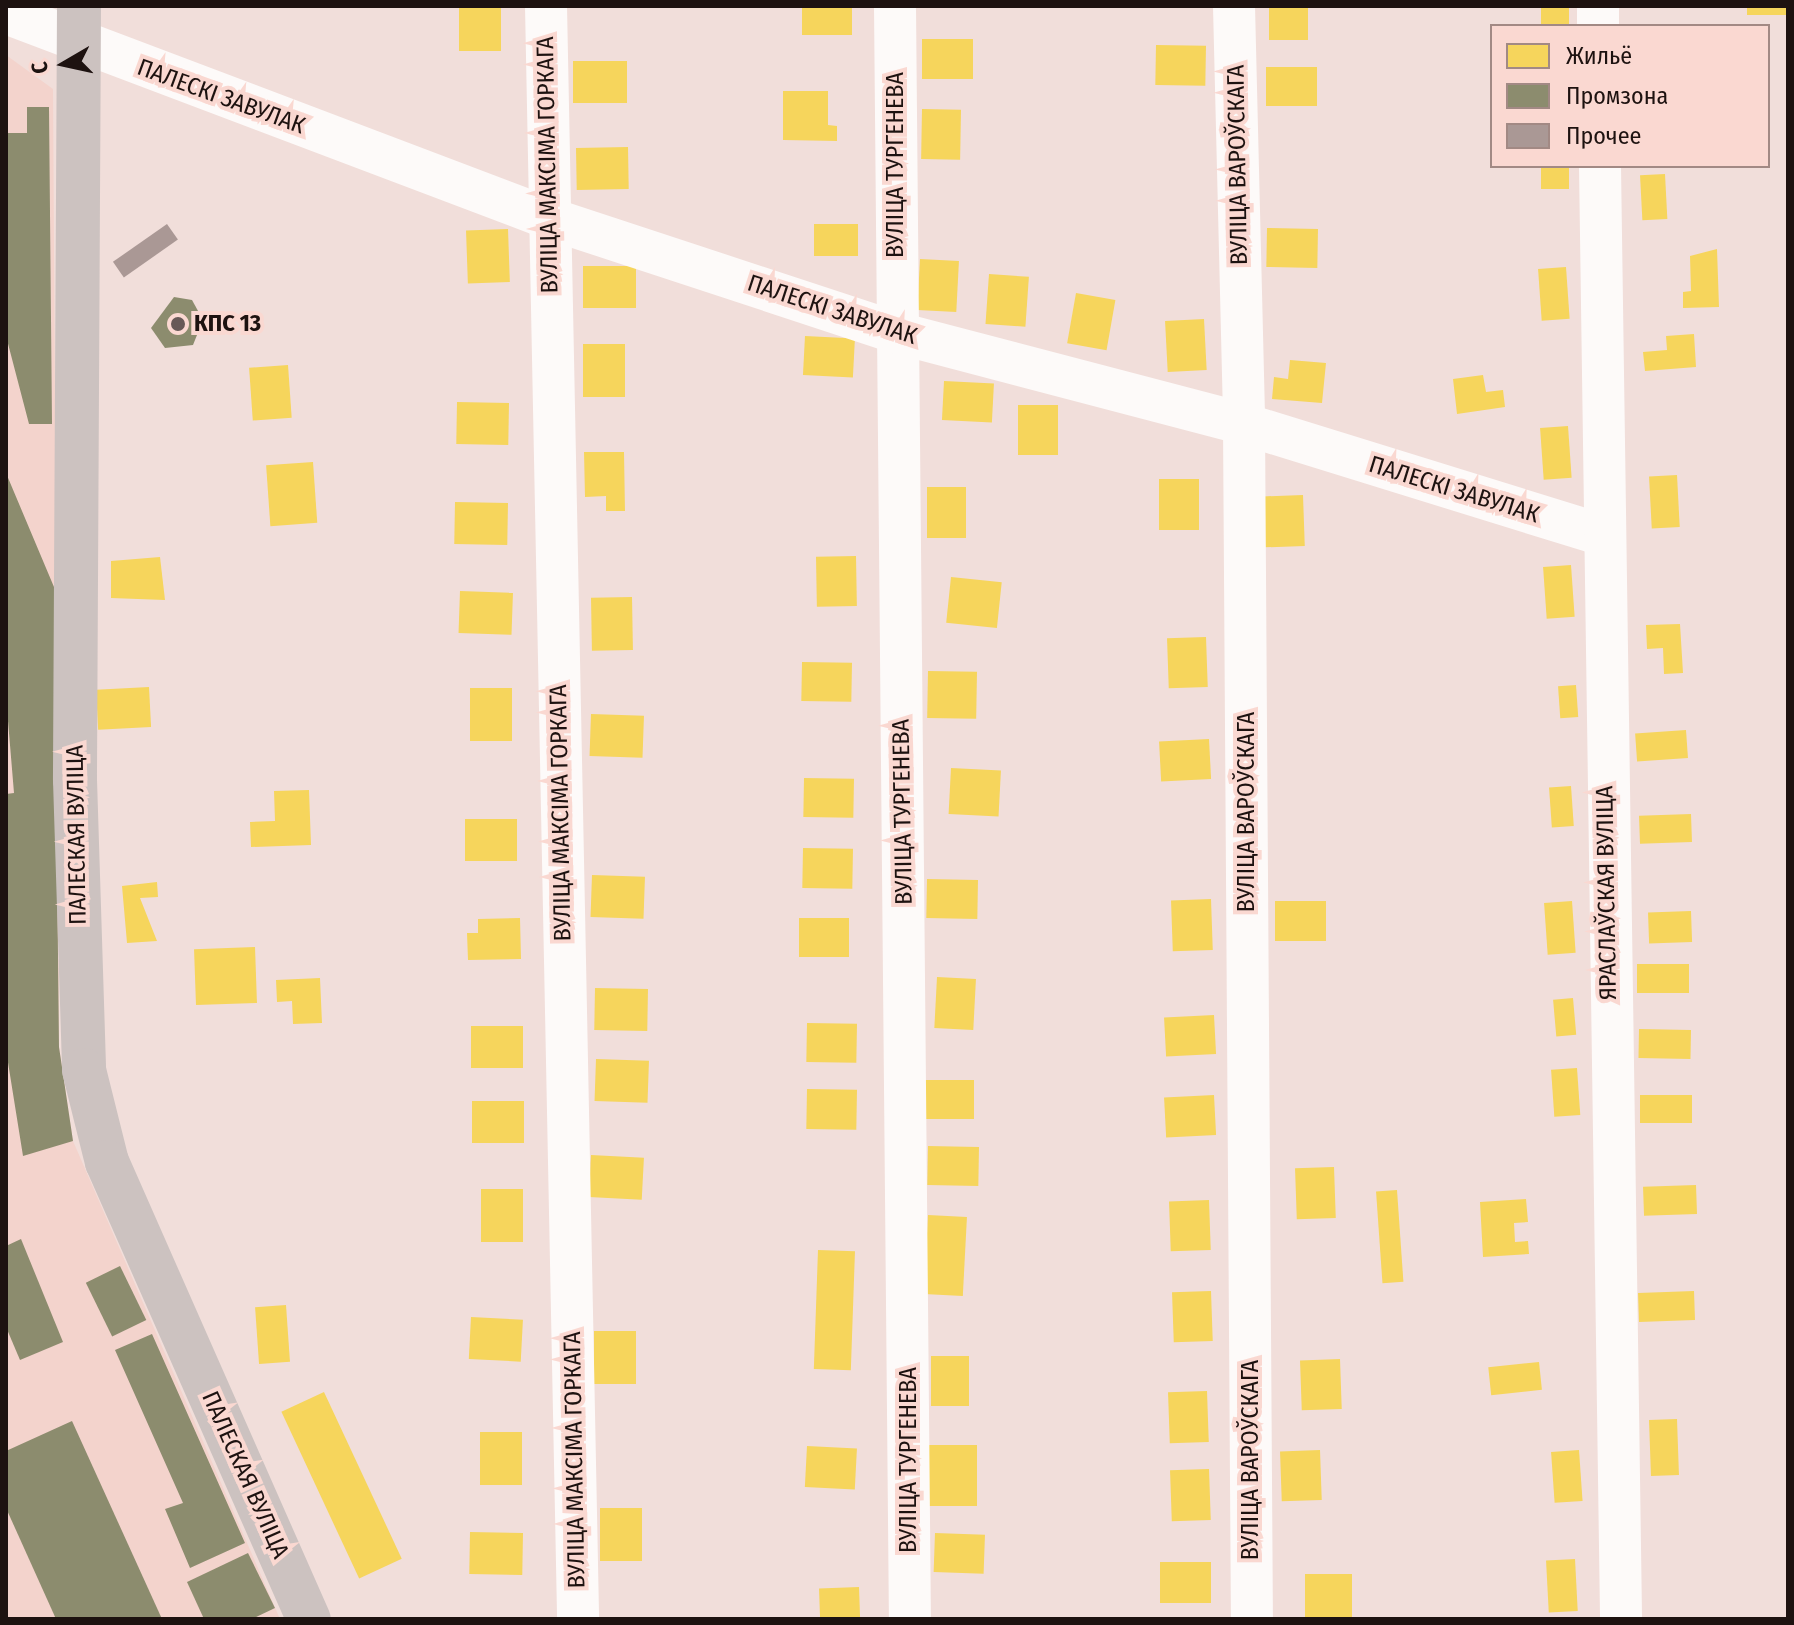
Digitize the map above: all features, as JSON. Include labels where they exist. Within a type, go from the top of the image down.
[{"type":"main road","name":"ПАЛЕСКАЯ ВУЛІЦА","points":[[78,25],[75,780],[84,1070],[107,1162],[309,1619]]},
{"type":"street","name":"ВУЛІЦА МАКСІМА ГОРКАГА","points":[[546,6],[578,1619]]},
{"type":"street","name":"ВУЛІЦА ТУРГЕНЕВА","points":[[895,6],[910,1619]]},
{"type":"street","name":"ВУЛІЦА ВАРОЎСКАГА","points":[[1234,6],[1244,424],[1252,1619]]},
{"type":"street","name":"ПАЛЕСКІ ЗАВУЛАК","points":[[6,13],[78,25],[548,218],[898,333],[1244,424],[1600,534]]},
{"type":"street","name":"ЯРАСЛАЎСКАЯ ВУЛІЦА","points":[[1600,168],[1600,534],[1621,1619]]},
{"type":"shaded area","points":[[6,55],[53,89],[59,1047],[73,1141],[280,1619],[6,1619]]},
{"type":"building: Жильё","points":[[459,6],[501,6],[501,51],[459,51]]},
{"type":"building: Жильё","points":[[802,6],[852,6],[852,35],[802,35]]},
{"type":"building: Жильё","points":[[1269,6],[1308,6],[1308,40],[1269,40]]},
{"type":"building: Жильё","points":[[1541,6],[1569,6],[1569,24],[1541,24]]},
{"type":"building: Жильё","points":[[1747,6],[1788,6],[1788,15],[1747,15]]},
{"type":"building: Жильё","points":[[922,39],[973,39],[973,79],[922,79]]},
{"type":"building: Жильё","points":[[1156,45],[1206,46],[1205,86],[1155,85]]},
{"type":"building: Жильё","points":[[573,61],[627,61],[627,103],[573,103]]},
{"type":"building: Жильё","points":[[1266,67],[1317,67],[1317,106],[1266,106]]},
{"type":"building: Жильё","points":[[783,91],[828,91],[828,125],[837,126],[837,141],[783,140]]},
{"type":"building: Жильё","points":[[922,109],[961,110],[960,160],[921,159]]},
{"type":"building: Жильё","points":[[628,147],[629,189],[577,190],[576,148]]},
{"type":"building: Жильё","points":[[1541,168],[1569,168],[1569,189],[1541,189]]},
{"type":"building: Жильё","points":[[1665,174],[1667,219],[1642,220],[1640,175]]},
{"type":"building: Жильё","points":[[814,224],[858,224],[858,256],[814,256]]},
{"type":"building: Жильё","points":[[1267,228],[1318,229],[1317,268],[1266,267]]},
{"type":"building: Жильё","points":[[508,229],[510,282],[468,283],[466,230]]},
{"type":"building: Жильё","points":[[1717,249],[1719,307],[1683,308],[1683,292],[1691,291],[1690,256]]},
{"type":"building: Жильё","points":[[920,259],[959,261],[956,312],[917,310]]},
{"type":"building: Жильё","points":[[583,266],[636,266],[636,308],[583,308]]},
{"type":"building: Жильё","points":[[1566,267],[1570,319],[1542,321],[1538,269]]},
{"type":"building: Жильё","points":[[989,274],[1029,277],[1025,327],[986,324]]},
{"type":"building: Жильё","points":[[1076,293],[1115,300],[1107,350],[1067,343]]},
{"type":"building: Жильё","points":[[1204,319],[1207,370],[1168,372],[1165,321]]},
{"type":"building: Жильё","points":[[1694,334],[1696,367],[1645,371],[1643,352],[1667,350],[1666,336]]},
{"type":"building: Жильё","points":[[805,336],[855,339],[853,378],[803,375]]},
{"type":"building: Жильё","points":[[583,344],[625,344],[625,397],[583,397]]},
{"type":"building: Жильё","points":[[1290,360],[1326,363],[1322,403],[1272,399],[1274,377],[1288,379]]},
{"type":"building: Жильё","points":[[288,365],[292,418],[253,421],[249,368]]},
{"type":"building: Жильё","points":[[1483,375],[1486,392],[1503,390],[1505,407],[1457,414],[1453,379]]},
{"type":"building: Жильё","points":[[944,381],[994,384],[992,423],[942,420]]},
{"type":"building: Жильё","points":[[457,402],[509,403],[508,445],[456,444]]},
{"type":"building: Жильё","points":[[1018,405],[1058,405],[1058,455],[1018,455]]},
{"type":"building: Жильё","points":[[1568,426],[1572,478],[1544,480],[1540,428]]},
{"type":"building: Жильё","points":[[584,452],[624,452],[625,511],[606,511],[606,496],[585,497]]},
{"type":"building: Жильё","points":[[313,462],[317,523],[270,526],[266,465]]},
{"type":"building: Жильё","points":[[1677,475],[1680,527],[1652,528],[1649,476]]},
{"type":"building: Жильё","points":[[1159,479],[1199,479],[1199,530],[1159,530]]},
{"type":"building: Жильё","points":[[927,487],[966,487],[966,538],[927,538]]},
{"type":"building: Жильё","points":[[1303,495],[1305,546],[1265,547],[1263,496]]},
{"type":"building: Жильё","points":[[455,502],[508,503],[507,545],[454,544]]},
{"type":"building: Жильё","points":[[856,556],[857,606],[817,607],[816,557]]},
{"type":"building: Жильё","points":[[160,557],[165,600],[111,598],[111,561]]},
{"type":"building: Жильё","points":[[1571,565],[1575,617],[1547,619],[1543,567]]},
{"type":"building: Жильё","points":[[951,577],[1002,582],[997,628],[946,623]]},
{"type":"building: Жильё","points":[[460,591],[513,593],[512,635],[459,633]]},
{"type":"building: Жильё","points":[[632,597],[633,650],[592,651],[591,598]]},
{"type":"building: Жильё","points":[[1680,624],[1683,673],[1664,674],[1663,648],[1647,649],[1646,625]]},
{"type":"building: Жильё","points":[[1206,637],[1208,687],[1169,688],[1167,638]]},
{"type":"building: Жильё","points":[[802,662],[852,663],[851,702],[801,701]]},
{"type":"building: Жильё","points":[[928,671],[977,672],[976,719],[927,718]]},
{"type":"building: Жильё","points":[[1576,685],[1578,717],[1560,718],[1558,686]]},
{"type":"building: Жильё","points":[[149,687],[151,727],[98,730],[96,690]]},
{"type":"building: Жильё","points":[[470,688],[512,688],[512,741],[470,741]]},
{"type":"building: Жильё","points":[[591,714],[644,716],[643,758],[590,756]]},
{"type":"building: Жильё","points":[[1686,730],[1688,758],[1637,761],[1635,734]]},
{"type":"building: Жильё","points":[[1209,739],[1211,779],[1161,782],[1159,742]]},
{"type":"building: Жильё","points":[[951,768],[1001,771],[999,817],[949,814]]},
{"type":"building: Жильё","points":[[804,778],[854,779],[853,818],[803,817]]},
{"type":"building: Жильё","points":[[1571,786],[1574,826],[1552,827],[1549,788]]},
{"type":"building: Жильё","points":[[309,790],[311,845],[251,847],[250,822],[275,821],[274,791]]},
{"type":"building: Жильё","points":[[1691,814],[1692,842],[1640,844],[1639,816]]},
{"type":"building: Жильё","points":[[465,819],[517,819],[517,861],[465,861]]},
{"type":"building: Жильё","points":[[803,848],[853,849],[852,889],[802,888]]},
{"type":"building: Жильё","points":[[592,875],[645,877],[644,919],[591,917]]},
{"type":"building: Жильё","points":[[927,879],[978,880],[977,919],[926,918]]},
{"type":"building: Жильё","points":[[157,882],[158,897],[140,898],[157,941],[127,943],[122,886]]},
{"type":"building: Жильё","points":[[1211,899],[1213,950],[1173,951],[1171,900]]},
{"type":"building: Жильё","points":[[1275,901],[1326,901],[1326,941],[1275,941]]},
{"type":"building: Жильё","points":[[1572,901],[1576,953],[1548,955],[1544,903]]},
{"type":"building: Жильё","points":[[1691,911],[1692,942],[1649,943],[1648,913]]},
{"type":"building: Жильё","points":[[520,918],[521,959],[468,960],[467,933],[478,933],[478,919]]},
{"type":"building: Жильё","points":[[799,918],[849,918],[849,957],[799,957]]},
{"type":"building: Жильё","points":[[255,947],[257,1003],[196,1005],[194,949]]},
{"type":"building: Жильё","points":[[1637,964],[1689,964],[1689,993],[1637,993]]},
{"type":"building: Жильё","points":[[937,977],[976,979],[973,1030],[934,1028]]},
{"type":"building: Жильё","points":[[320,978],[322,1023],[293,1024],[292,1001],[277,1002],[276,980]]},
{"type":"building: Жильё","points":[[595,988],[648,989],[647,1031],[594,1030]]},
{"type":"building: Жильё","points":[[1573,998],[1576,1035],[1556,1037],[1553,1000]]},
{"type":"building: Жильё","points":[[1214,1015],[1216,1054],[1166,1057],[1164,1018]]},
{"type":"building: Жильё","points":[[807,1023],[857,1024],[856,1063],[806,1062]]},
{"type":"building: Жильё","points":[[471,1026],[523,1026],[523,1068],[471,1068]]},
{"type":"building: Жильё","points":[[1639,1029],[1691,1030],[1690,1059],[1638,1058]]},
{"type":"building: Жильё","points":[[596,1059],[649,1061],[648,1103],[595,1101]]},
{"type":"building: Жильё","points":[[1577,1068],[1580,1115],[1554,1117],[1551,1070]]},
{"type":"building: Жильё","points":[[924,1080],[974,1080],[974,1119],[924,1119]]},
{"type":"building: Жильё","points":[[807,1089],[857,1090],[856,1130],[806,1129]]},
{"type":"building: Жильё","points":[[1214,1095],[1216,1135],[1166,1138],[1164,1098]]},
{"type":"building: Жильё","points":[[1640,1095],[1692,1095],[1692,1123],[1640,1123]]},
{"type":"building: Жильё","points":[[472,1101],[524,1101],[524,1143],[472,1143]]},
{"type":"building: Жильё","points":[[928,1146],[979,1147],[978,1186],[927,1185]]},
{"type":"building: Жильё","points":[[591,1155],[644,1158],[642,1200],[589,1197]]},
{"type":"building: Жильё","points":[[1334,1167],[1336,1218],[1297,1219],[1295,1168]]},
{"type":"building: Жильё","points":[[1696,1185],[1697,1214],[1644,1216],[1643,1187]]},
{"type":"building: Жильё","points":[[481,1189],[523,1189],[523,1242],[481,1242]]},
{"type":"building: Жильё","points":[[1397,1190],[1403,1282],[1382,1283],[1376,1191]]},
{"type":"building: Жильё","points":[[1526,1199],[1528,1222],[1514,1223],[1515,1242],[1528,1241],[1529,1254],[1483,1257],[1480,1202]]},
{"type":"building: Жильё","points":[[1209,1200],[1211,1250],[1171,1251],[1169,1201]]},
{"type":"building: Жильё","points":[[928,1215],[967,1217],[963,1296],[924,1294]]},
{"type":"building: Жильё","points":[[818,1250],[855,1251],[851,1370],[814,1369]]},
{"type":"building: Жильё","points":[[1211,1291],[1213,1341],[1174,1342],[1172,1292]]},
{"type":"building: Жильё","points":[[1694,1291],[1695,1320],[1639,1322],[1638,1293]]},
{"type":"building: Жильё","points":[[286,1305],[290,1362],[259,1364],[255,1307]]},
{"type":"building: Жильё","points":[[471,1317],[523,1320],[521,1362],[469,1359]]},
{"type":"building: Жильё","points":[[594,1331],[636,1331],[636,1384],[594,1384]]},
{"type":"building: Жильё","points":[[931,1356],[969,1356],[969,1406],[931,1406]]},
{"type":"building: Жильё","points":[[1340,1359],[1342,1409],[1302,1410],[1300,1360]]},
{"type":"building: Жильё","points":[[1539,1362],[1542,1390],[1491,1395],[1488,1367]]},
{"type":"building: Жильё","points":[[1207,1391],[1209,1442],[1170,1443],[1168,1392]]},
{"type":"building: Жильё","points":[[324,1392],[402,1559],[359,1579],[281,1412]]},
{"type":"building: Жильё","points":[[1677,1419],[1679,1475],[1651,1476],[1649,1420]]},
{"type":"building: Жильё","points":[[480,1432],[522,1432],[522,1485],[480,1485]]},
{"type":"building: Жильё","points":[[928,1445],[977,1445],[977,1506],[928,1506]]},
{"type":"building: Жильё","points":[[807,1446],[857,1449],[855,1490],[805,1487]]},
{"type":"building: Жильё","points":[[1320,1450],[1322,1500],[1282,1501],[1280,1451]]},
{"type":"building: Жильё","points":[[1579,1450],[1583,1501],[1555,1503],[1551,1452]]},
{"type":"building: Жильё","points":[[1209,1469],[1211,1520],[1172,1521],[1170,1470]]},
{"type":"building: Жильё","points":[[600,1508],[642,1508],[642,1561],[600,1561]]},
{"type":"building: Жильё","points":[[470,1532],[523,1533],[522,1575],[469,1574]]},
{"type":"building: Жильё","points":[[935,1533],[985,1535],[984,1574],[934,1572]]},
{"type":"building: Жильё","points":[[1575,1559],[1578,1611],[1549,1612],[1546,1561]]},
{"type":"building: Жильё","points":[[1160,1562],[1211,1562],[1211,1603],[1160,1603]]},
{"type":"building: Жильё","points":[[1305,1574],[1352,1574],[1352,1619],[1305,1619]]},
{"type":"building: Жильё","points":[[859,1587],[860,1619],[820,1619],[819,1588]]},
{"type":"building: Промзона","points":[[27,107],[49,107],[52,424],[29,424],[6,336],[6,133],[27,133]]},
{"type":"building: Промзона","name":"КПС 13","points":[[174,297],[192,300],[203,320],[193,345],[165,348],[151,328]]},
{"type":"building: Промзона","points":[[6,473],[54,587],[59,1047],[73,1141],[23,1156],[6,1050],[6,794],[14,793],[6,697]]},
{"type":"building: Промзона","points":[[21,1239],[63,1342],[20,1360],[6,1327],[6,1246]]},
{"type":"building: Промзона","points":[[120,1266],[146,1320],[112,1337],[86,1283]]},
{"type":"building: Промзона","points":[[152,1334],[245,1543],[190,1568],[165,1509],[183,1503],[115,1350]]},
{"type":"building: Промзона","points":[[72,1421],[162,1619],[56,1619],[6,1508],[6,1451]]},
{"type":"building: Промзона","points":[[248,1553],[275,1608],[252,1619],[204,1619],[187,1582]]},
{"type":"building: Прочее","points":[[167,224],[178,240],[124,277],[113,262]]},
{"type":"place","name":"КПС 13","points":[[178,324]]}]
